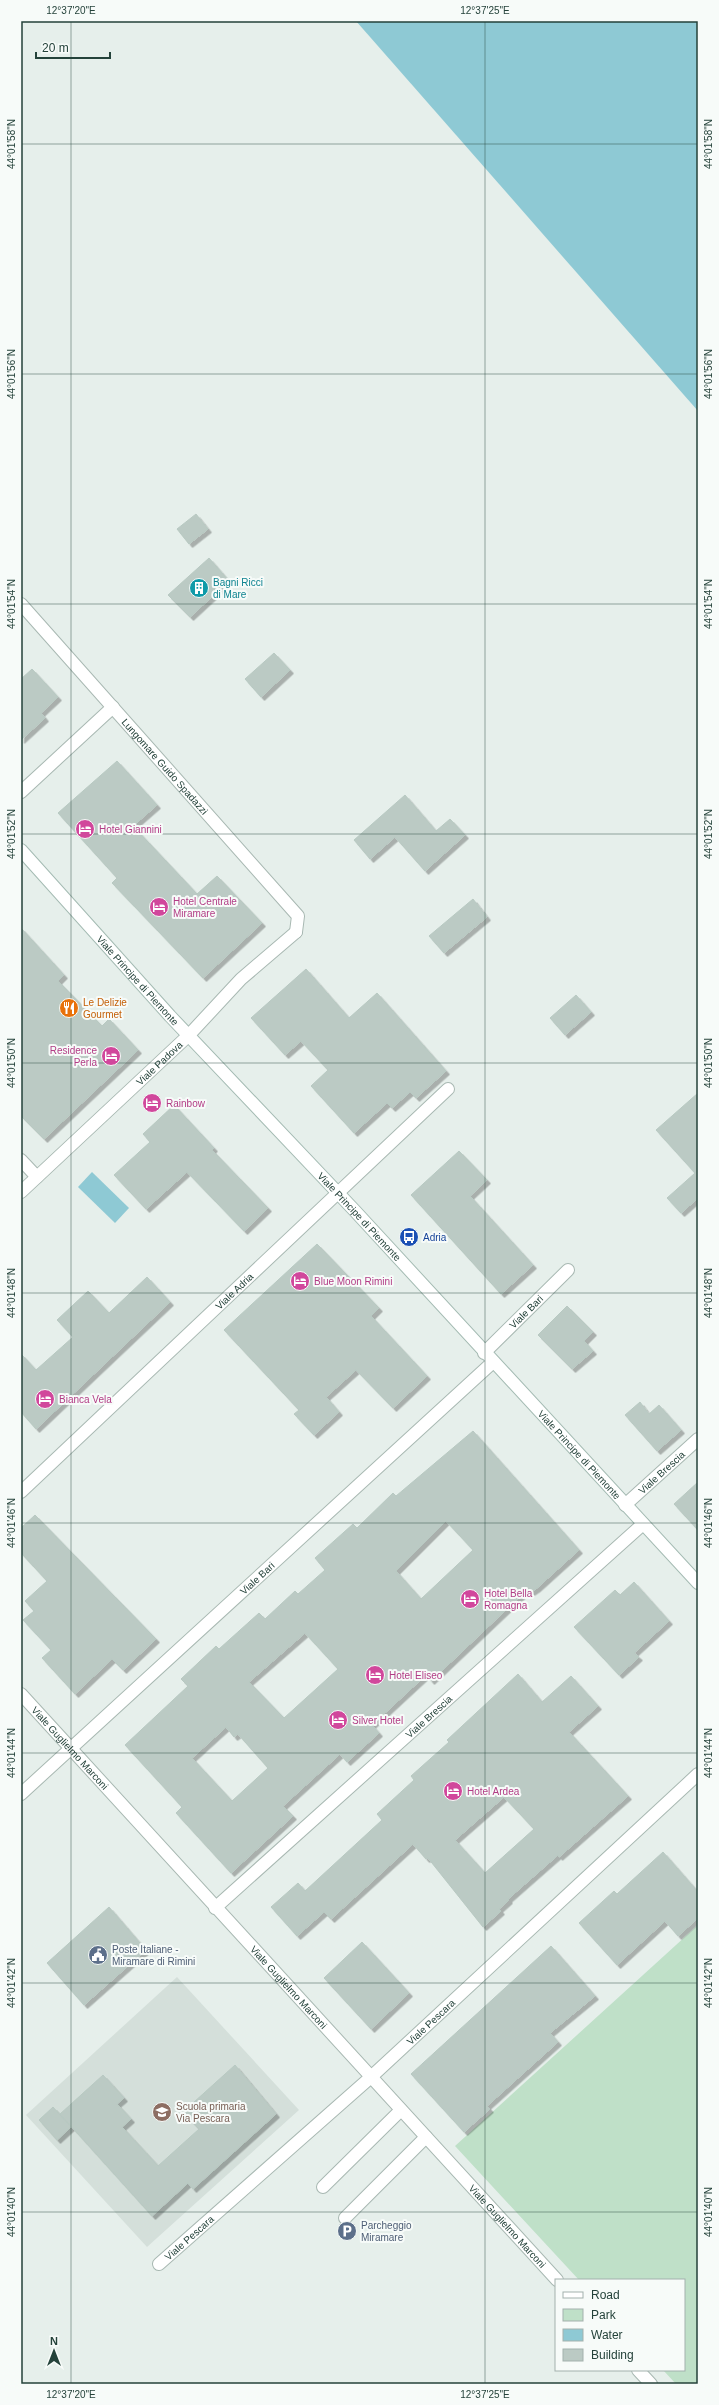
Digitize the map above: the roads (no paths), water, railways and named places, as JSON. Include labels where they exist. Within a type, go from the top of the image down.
[{"type":"street","name":"Lungomare Guido Spadazzi","points":[[21,604],[298,916],[296,932]]},
{"type":"street","points":[[21,792],[113,707]]},
{"type":"street","name":"Viale Principe di Piemonte","points":[[21,850],[189,1035],[698,1583]]},
{"type":"street","name":"Viale Padova","points":[[21,1192],[189,1035],[241,978],[296,932]]},
{"type":"street","name":"Viale Adria","points":[[21,1492],[338,1195],[448,1089]]},
{"type":"street","points":[[21,1160],[37,1178]]},
{"type":"street","name":"Viale Bari","points":[[484,1353],[568,1270]]},
{"type":"street","name":"Viale Bari","points":[[21,1794],[493,1362]]},
{"type":"street","name":"Viale Brescia","points":[[624,1505],[698,1439]]},
{"type":"street","name":"Viale Brescia","points":[[215,1908],[643,1524]]},
{"type":"street","name":"Viale Guglielmo Marconi","points":[[21,1694],[72,1748],[215,1908],[295,1992],[371,2078],[556,2279]]},
{"type":"street","name":"Viale Pescara","points":[[159,2264],[371,2078],[698,1774]]},
{"type":"street","points":[[323,2187],[401,2110]]},
{"type":"street","points":[[345,2218],[426,2137]]},
{"type":"street","points":[[639,2371],[651,2384]]},
{"type":"water","points":[[356,21],[698,21],[698,411]]},
{"type":"water","points":[[92,1172],[129,1208],[115,1223],[78,1187]]},
{"type":"place","name":"Bagni Ricci di Mare","points":[[199,588]]},
{"type":"place","name":"Hotel Giannini","points":[[85,829]]},
{"type":"place","name":"Hotel Centrale Miramare","points":[[159,907]]},
{"type":"place","name":"Le Delizie Gourmet","points":[[69,1008]]},
{"type":"place","name":"Residence Perla","points":[[111,1056]]},
{"type":"place","name":"Rainbow","points":[[152,1103]]},
{"type":"place","name":"Adria","points":[[409,1237]]},
{"type":"place","name":"Blue Moon Rimini","points":[[300,1281]]},
{"type":"place","name":"Bianca Vela","points":[[45,1399]]},
{"type":"place","name":"Hotel Bella Romagna","points":[[470,1599]]},
{"type":"place","name":"Hotel Eliseo","points":[[375,1675]]},
{"type":"place","name":"Silver Hotel","points":[[338,1720]]},
{"type":"place","name":"Hotel Ardea","points":[[453,1791]]},
{"type":"place","name":"Poste Italiane - Miramare di Rimini","points":[[98,1955]]},
{"type":"place","name":"Scuola primaria Via Pescara","points":[[162,2112]]},
{"type":"place","name":"Parcheggio Miramare","points":[[347,2231]]}]
